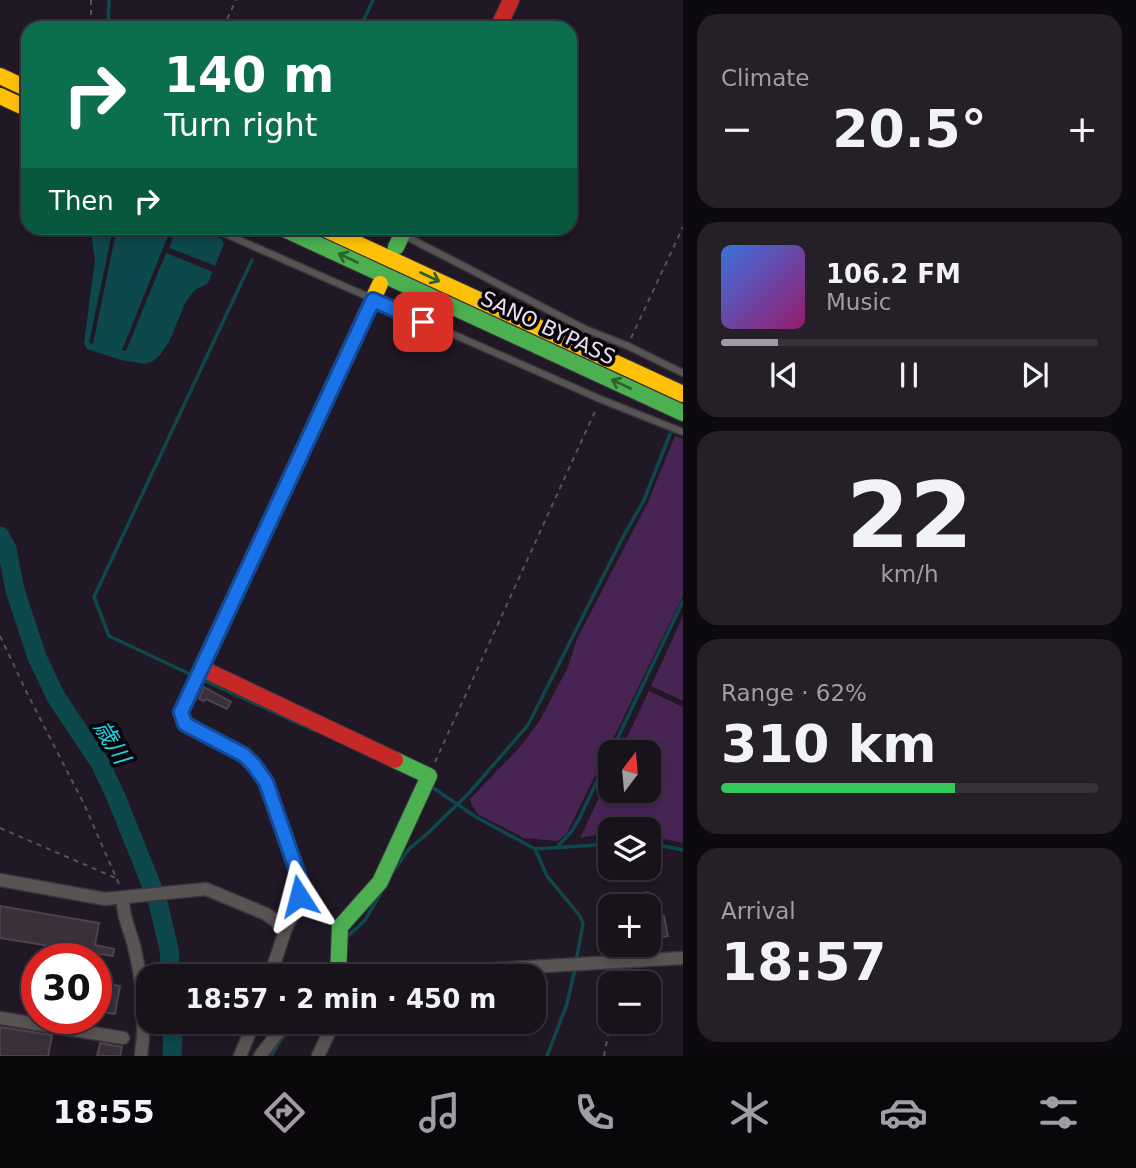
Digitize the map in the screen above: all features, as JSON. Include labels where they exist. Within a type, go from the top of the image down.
[{"type":"main road","points":[[501,21],[511,0]]},
{"type":"main road","points":[[0,76],[21,86]]},
{"type":"main road","points":[[0,96],[21,106]]},
{"type":"main road","name":"SANO BYPASS","points":[[297,235],[683,413]]},
{"type":"main road","name":"SANO BYPASS","points":[[338,235],[683,394]]},
{"type":"main road","points":[[181,712],[380,284]]},
{"type":"main road","points":[[201,668],[429,776],[380,882],[340,927],[338,964]]},
{"type":"street","points":[[181,712],[185,724],[244,755],[266,782],[300,880],[295,911],[286,928],[274,964]]},
{"type":"street","points":[[0,880],[105,899],[206,889],[219,892],[267,914],[286,928]]},
{"type":"street","points":[[130,897],[122,908],[134,946],[142,987],[141,1056]]},
{"type":"street","points":[[546,967],[683,958]]},
{"type":"street","points":[[0,1018],[123,1038]]},
{"type":"street","points":[[240,1056],[249,1034]]},
{"type":"street","points":[[261,1056],[277,1034]]},
{"type":"street","points":[[318,1056],[328,1034]]},
{"type":"lane","points":[[228,235],[600,399],[683,432]]},
{"type":"lane","points":[[400,235],[585,328],[683,373]]},
{"type":"path","points":[[91,0],[91,21]]},
{"type":"path","points":[[226,21],[236,0]]},
{"type":"path","points":[[628,346],[683,227]]},
{"type":"path","points":[[429,776],[600,399]]},
{"type":"path","points":[[0,636],[27,695],[85,803],[118,879],[130,897]]},
{"type":"path","points":[[0,828],[118,879]]},
{"type":"path","points":[[604,1056],[608,1034]]},
{"type":"shaded area","points":[[91,235],[213,235],[222,239],[224,244],[208,283],[195,290],[186,301],[169,342],[160,355],[145,364],[121,360],[87,349],[84,343],[95,260]]},
{"type":"shaded area","points":[[675,436],[683,439],[683,596],[613,740],[598,740],[598,770],[567,833],[558,841],[524,838],[479,815],[470,799],[520,747],[540,720],[568,667],[577,639],[648,502]]},
{"type":"shaded area","points":[[683,616],[683,701],[651,686]]},
{"type":"shaded area","points":[[649,691],[683,707],[683,843],[661,838],[661,817],[598,817],[598,835],[580,838],[598,800],[598,803],[662,803],[662,740],[626,740]]},
{"type":"pier","points":[[112,235],[116,235],[93,344],[89,343]]},
{"type":"pier","points":[[168,236],[173,238],[169,248],[216,266],[213,272],[166,253],[126,351],[122,350]]},
{"type":"building","points":[[204,687],[231,702],[227,709],[206,699],[199,699]]},
{"type":"building","points":[[0,906],[99,923],[95,943],[31,943],[0,938]]},
{"type":"building","points":[[664,916],[668,936],[661,937],[661,917]]},
{"type":"building","points":[[112,985],[120,986],[115,1014],[112,1014]]},
{"type":"building","points":[[0,1027],[21,1030],[21,1034],[52,1035],[48,1056],[0,1056]]},
{"type":"building","points":[[100,1043],[122,1047],[120,1056],[97,1056]]},
{"type":"waterway","points":[[108,21],[109,0]]},
{"type":"waterway","points":[[363,21],[373,0]]},
{"type":"waterway","points":[[194,676],[109,636],[94,597],[252,260]]},
{"type":"waterway","points":[[392,873],[409,849],[469,793],[528,725],[644,500],[670,434]]},
{"type":"waterway","name":"歳川","points":[[0,536],[7,549],[15,590],[37,657],[56,697],[100,763],[157,899],[170,964]]},
{"type":"waterway","points":[[559,845],[579,819],[683,601]]},
{"type":"waterway","points":[[201,679],[315,731]]},
{"type":"waterway","points":[[429,785],[476,817],[535,849]]},
{"type":"waterway","points":[[576,961],[583,924],[580,916],[547,876],[535,849],[598,845]]},
{"type":"waterway","points":[[661,845],[683,850]]},
{"type":"waterway","points":[[346,938],[365,920],[383,889]]},
{"type":"waterway","points":[[547,1056],[567,1004],[575,969]]},
{"type":"waterway","name":"歳川","points":[[172,1056],[173,1034]]},
{"type":"waterway","points":[[271,1056],[286,1034]]},
{"type":"traffic: fast","points":[[297,235],[683,413]]},
{"type":"traffic: fast","points":[[396,247],[402,235]]},
{"type":"traffic: fast","points":[[338,964],[340,927],[380,882],[429,776],[395,760]]},
{"type":"traffic: slow","points":[[0,76],[21,86]]},
{"type":"traffic: slow","points":[[0,96],[21,106]]},
{"type":"traffic: slow","points":[[338,235],[683,394]]},
{"type":"traffic: slow","points":[[315,424],[380,284]]},
{"type":"traffic: jam","points":[[501,21],[511,0]]},
{"type":"traffic: jam","points":[[181,712],[315,424]]},
{"type":"traffic: jam","points":[[201,668],[395,760]]},
{"type":"route","points":[[299,896],[300,880],[266,782],[244,755],[185,724],[181,712],[373,300],[423,322]]}]
